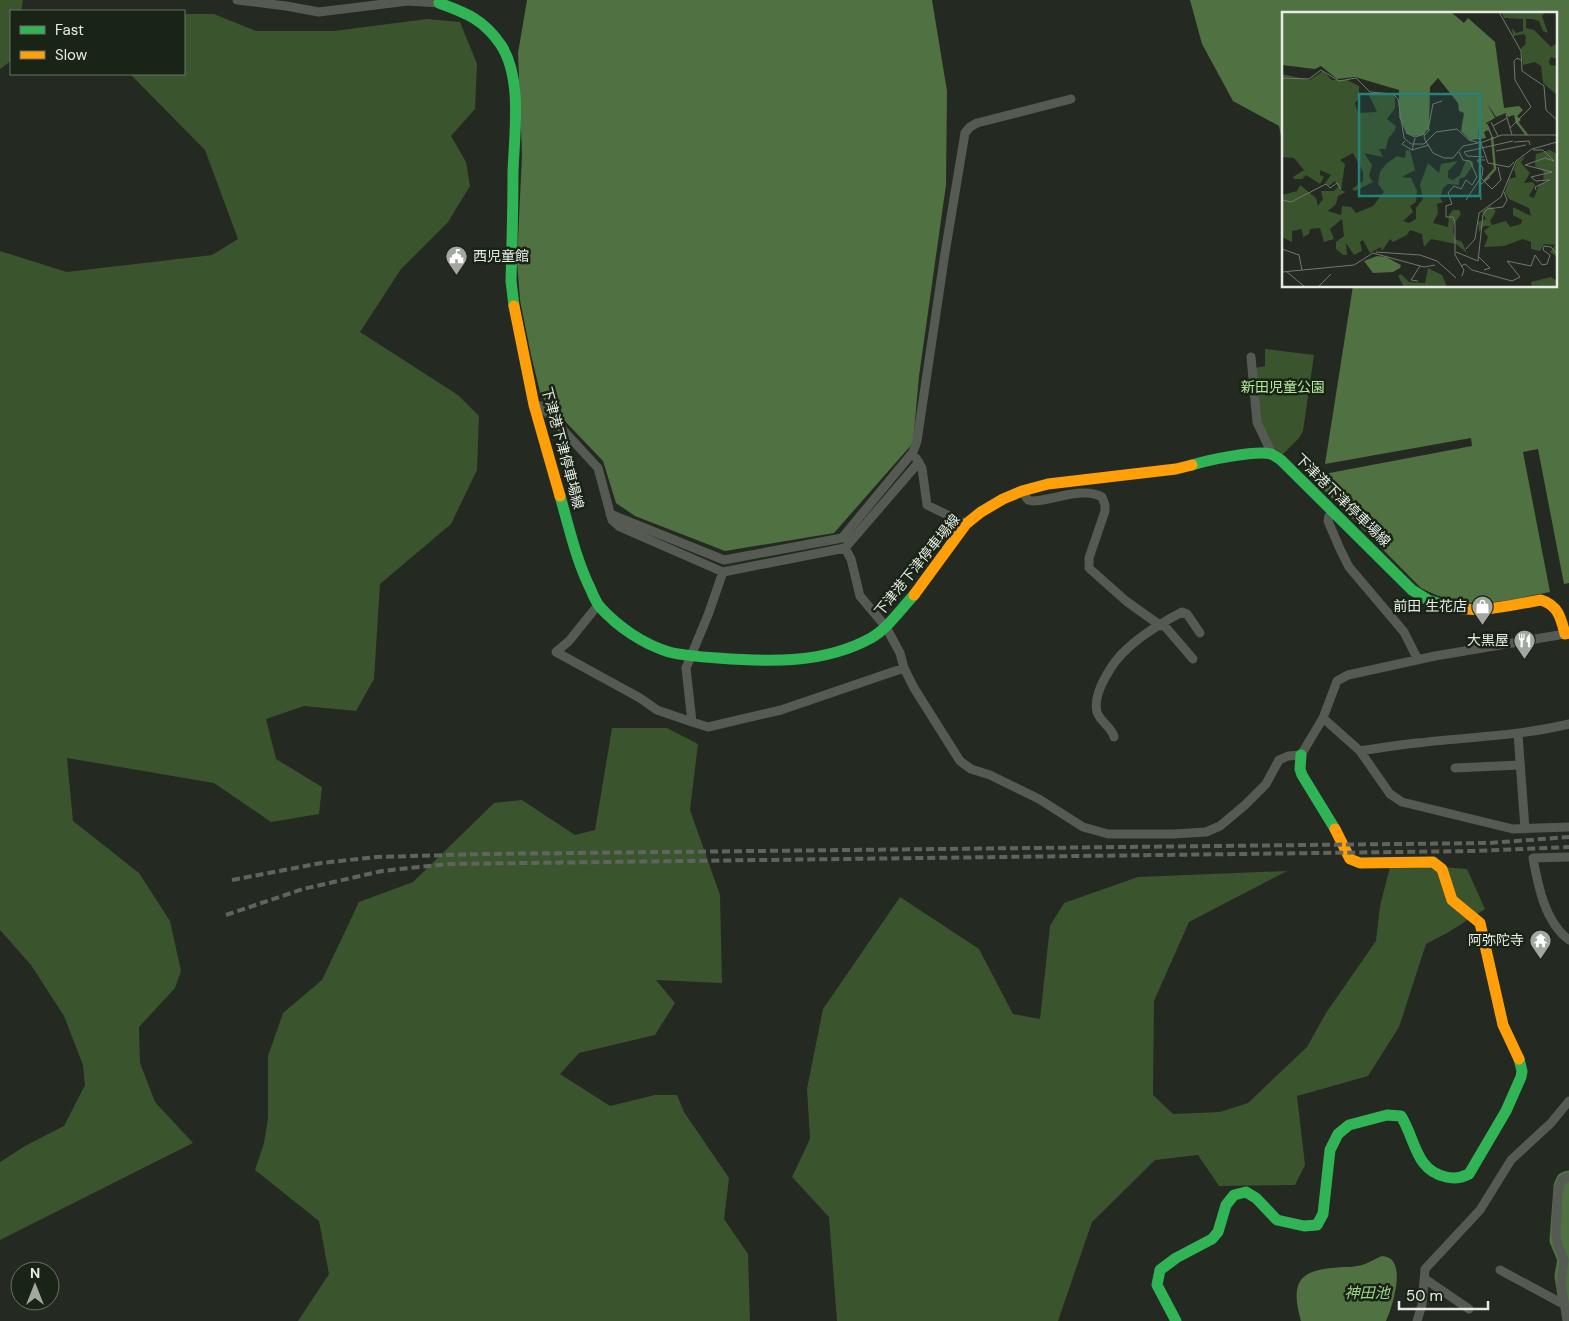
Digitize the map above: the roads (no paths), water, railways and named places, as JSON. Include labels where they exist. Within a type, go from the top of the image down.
[{"type":"main road","name":"下津港下津停車場線","points":[[439,3],[461,11],[480,22],[501,46],[511,69],[516,100],[511,281],[517,325],[534,405],[584,574],[598,605],[617,624],[647,643],[670,652],[692,656],[758,661],[799,660],[840,650],[870,638],[886,628],[923,584],[966,524],[1003,499],[1022,491],[1048,484],[1176,469],[1213,459],[1263,453],[1272,454],[1281,460],[1412,590],[1424,598],[1446,608],[1473,611],[1541,600],[1549,602],[1559,612],[1567,633]]},
{"type":"main road","points":[[1176,1321],[1157,1285],[1160,1270],[1183,1254],[1212,1239],[1218,1232],[1226,1205],[1234,1195],[1246,1192],[1256,1198],[1277,1220],[1304,1226],[1316,1225],[1323,1214],[1330,1150],[1338,1134],[1348,1125],[1387,1115],[1401,1116],[1409,1129],[1418,1158],[1424,1167],[1438,1176],[1457,1179],[1464,1178],[1469,1174],[1506,1111],[1521,1077],[1522,1071],[1518,1056],[1503,1025],[1480,923],[1477,918],[1453,901],[1442,866],[1433,862],[1360,863],[1350,860],[1341,838],[1302,775],[1300,769],[1301,755]]},
{"type":"street","points":[[237,0],[319,12],[408,1],[439,3]]},
{"type":"street","points":[[610,514],[724,560],[842,538],[913,452],[917,441],[965,133],[977,123],[1071,99]]},
{"type":"street","points":[[1251,357],[1256,422],[1272,454]]},
{"type":"street","points":[[534,405],[541,406],[598,468],[612,520],[620,527],[723,572],[845,548],[919,462]]},
{"type":"street","points":[[913,452],[922,468],[927,505],[966,524]]},
{"type":"street","points":[[1022,491],[1028,500],[1032,501],[1078,494],[1096,494],[1102,497],[1105,505],[1104,516],[1089,555],[1089,568],[1126,601],[1162,625],[1193,659]]},
{"type":"street","points":[[1334,512],[1329,516],[1328,521],[1349,566],[1404,632],[1418,660]]},
{"type":"street","points":[[845,548],[851,560],[860,596],[886,628],[900,653],[904,668],[914,688],[960,761],[971,769],[990,775],[1039,799],[1083,827],[1108,834],[1206,832],[1220,826],[1266,784],[1279,760],[1288,756],[1301,755],[1323,718],[1338,681],[1348,675],[1418,660],[1567,633]]},
{"type":"street","points":[[692,722],[686,668],[723,572]]},
{"type":"street","points":[[598,605],[569,641],[556,652],[640,698],[657,710],[708,727],[781,710],[904,668]]},
{"type":"street","points":[[1114,737],[1112,731],[1097,712],[1097,701],[1102,684],[1113,665],[1128,648],[1180,612],[1184,612],[1200,633]]},
{"type":"street","points":[[1323,718],[1360,750],[1390,794],[1402,802],[1513,829],[1569,827]]},
{"type":"street","points":[[1360,750],[1518,734],[1569,724]]},
{"type":"street","points":[[1518,734],[1526,829]]},
{"type":"street","points":[[1455,768],[1520,765]]},
{"type":"street","points":[[1569,857],[1533,858],[1549,915],[1555,926],[1569,940]]},
{"type":"street","points":[[1417,1321],[1422,1305],[1424,1272],[1429,1264],[1480,1210],[1511,1160],[1551,1124],[1569,1101]]},
{"type":"street","points":[[1567,1321],[1561,1282],[1564,1260],[1557,1243],[1556,1234],[1558,1191],[1562,1180],[1569,1177]]},
{"type":"street","points":[[1500,1270],[1565,1304]]},
{"type":"street","points":[[1425,1279],[1469,1309]]},
{"type":"water","points":[[527,0],[932,0],[947,91],[946,185],[919,376],[913,443],[834,533],[725,551],[635,516],[616,503],[603,461],[541,396],[520,300],[517,261],[522,155],[518,53]]},
{"type":"water","points":[[1190,0],[1569,0],[1569,583],[1564,584],[1538,449],[1523,452],[1550,592],[1516,599],[1470,603],[1438,596],[1421,588],[1322,488],[1324,474],[1472,446],[1471,438],[1325,464],[1353,288],[1556,288],[1556,12],[1282,12],[1282,141],[1279,126],[1233,101],[1202,44]]},
{"type":"water","name":"神田池","points":[[1382,1256],[1390,1259],[1395,1265],[1397,1274],[1392,1306],[1386,1321],[1301,1321],[1297,1306],[1297,1294],[1298,1285],[1303,1278],[1319,1270],[1352,1267]]},
{"type":"waterway","points":[[1569,1181],[1566,1182],[1564,1187],[1560,1240],[1568,1259],[1565,1276],[1569,1301]]},
{"type":"railway","points":[[232,880],[321,863],[377,857],[483,854],[1489,843],[1569,837]]},
{"type":"railway","points":[[226,915],[303,889],[382,871],[447,864],[1476,851],[1569,847]]},
{"type":"place","name":"西児童館","points":[[457,275]]},
{"type":"place","name":"前田 生花店","points":[[1483,625]]},
{"type":"place","name":"大黒屋","points":[[1525,659]]},
{"type":"place","name":"阿弥陀寺","points":[[1540,959]]},
{"type":"park label","name":"新田児童公園","points":[[1283,387]]}]
